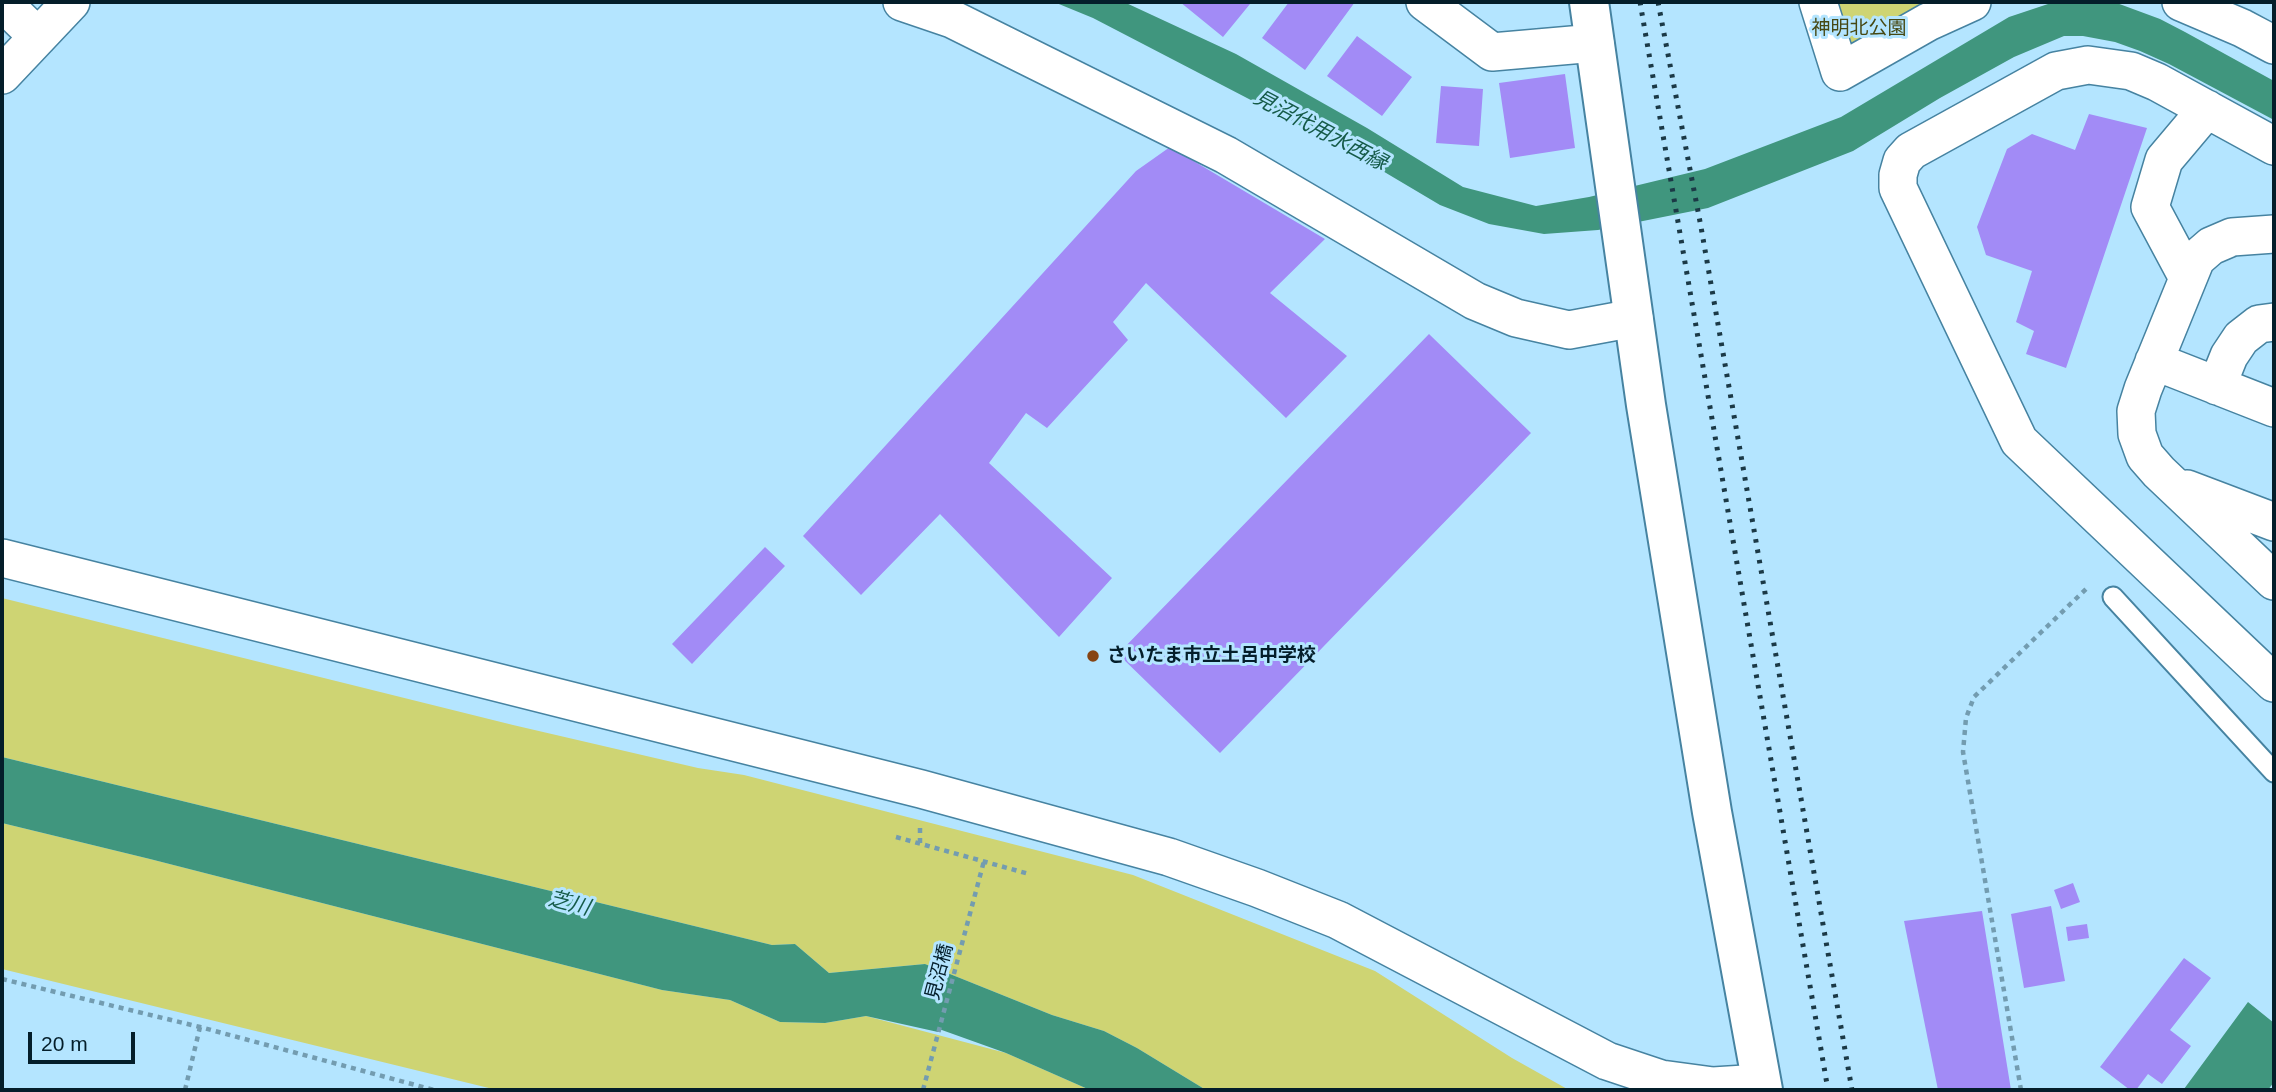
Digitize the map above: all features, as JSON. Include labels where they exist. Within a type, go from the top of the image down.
[{"type":"street","points":[[2,2],[38,37]]},
{"type":"street","points":[[2,75],[71,2]]},
{"type":"street","points":[[902,2],[953,19],[1226,155],[1475,302],[1516,318],[1569,330],[1634,318]]},
{"type":"street","points":[[1425,2],[1492,52],[1595,43]]},
{"type":"street","points":[[2,558],[921,789],[1169,857],[1338,920],[1607,1061],[1661,1079],[1713,1086],[1762,1086],[1712,812],[1634,318],[1589,2]]},
{"type":"street","points":[[1818,2],[1840,72],[1928,22],[1972,2]]},
{"type":"street","points":[[2181,2],[2250,15],[2274,45]]},
{"type":"street","points":[[2274,146],[2157,82],[2131,71],[2088,65],[2056,71],[1911,151],[1902,161],[1898,175],[1898,188],[2019,441],[2274,683]]},
{"type":"street","points":[[2188,278],[2150,207],[2164,160],[2207,109]]},
{"type":"street","points":[[2274,234],[2232,237],[2211,246],[2196,259],[2136,411],[2137,434],[2145,456],[2274,581]]},
{"type":"street","points":[[2217,386],[2229,356],[2241,338],[2259,324],[2274,322]]},
{"type":"street","points":[[2154,361],[2274,408]]},
{"type":"street","points":[[2169,482],[2274,522]]},
{"type":"lane","points":[[2113,597],[2274,772]]},
{"type":"path","points":[[2021,1090],[1963,751],[1966,718],[1974,697],[2097,577],[2113,597]]},
{"type":"path","points":[[896,837],[1029,874]]},
{"type":"path","name":"見沼橋","points":[[922,1090],[984,861]]},
{"type":"path","points":[[2,979],[200,1027],[434,1090]]},
{"type":"path","points":[[185,1090],[200,1027]]},
{"type":"green space","name":"神明北公園","points":[[1818,2],[1972,2],[1840,72]]},
{"type":"green space","points":[[2,598],[513,725],[698,768],[744,775],[1133,875],[1375,971],[1512,1058],[1569,1090],[1206,1090],[1104,1031],[1052,1015],[925,964],[829,973],[795,944],[772,945],[2,757]]},
{"type":"green space","points":[[2,823],[662,990],[730,1000],[780,1022],[825,1023],[866,1016],[1006,1053],[1090,1090],[497,1090],[2,969]]},
{"type":"water","name":"見沼代用水西縁","points":[[1054,2],[1124,2],[1236,54],[1367,128],[1463,187],[1536,206],[1589,197],[1705,169],[1841,117],[2009,17],[2054,2],[2114,2],[2160,19],[2185,32],[2274,81],[2274,120],[2140,51],[2115,42],[2083,36],[2064,36],[2014,57],[1853,151],[1708,208],[1598,230],[1544,234],[1489,224],[1440,205],[1349,151],[1093,18]]},
{"type":"water","name":"芝川","points":[[2,757],[772,945],[795,944],[829,973],[925,964],[1052,1015],[1104,1031],[1206,1090],[1090,1090],[1006,1053],[939,1029],[938,1032],[866,1016],[825,1023],[780,1022],[730,1000],[662,990],[2,823]]},
{"type":"water","points":[[2248,1002],[2274,1023],[2274,1082],[2268,1090],[2184,1089]]},
{"type":"building","points":[[1180,2],[1247,2],[1250,4],[1223,37]]},
{"type":"building","points":[[1289,2],[1355,2],[1305,70],[1262,38]]},
{"type":"building","points":[[1357,36],[1412,77],[1382,116],[1327,76]]},
{"type":"building","points":[[1565,74],[1575,148],[1510,158],[1499,83]]},
{"type":"building","points":[[1441,86],[1483,89],[1479,146],[1436,143]]},
{"type":"building","points":[[2089,114],[2147,128],[2066,368],[2026,354],[2034,331],[2016,322],[2032,271],[1986,255],[1977,227],[2007,149],[2032,134],[2075,150]]},
{"type":"building","points":[[1170,147],[1325,239],[1270,293],[1347,356],[1286,418],[1146,283],[1113,322],[1128,340],[1047,428],[1026,413],[989,463],[1112,578],[1059,637],[940,514],[861,595],[803,536],[1136,171]]},
{"type":"building","points":[[1429,334],[1531,433],[1220,753],[1118,654]]},
{"type":"building","points":[[765,547],[785,566],[692,664],[672,644]]},
{"type":"building","points":[[2073,883],[2080,902],[2061,909],[2054,890]]},
{"type":"building","points":[[2051,906],[2065,981],[2024,988],[2011,914]]},
{"type":"building","points":[[1982,911],[2011,1090],[1938,1090],[1904,921]]},
{"type":"building","points":[[2087,924],[2089,938],[2068,941],[2066,927]]},
{"type":"building","points":[[2184,958],[2211,978],[2170,1030],[2191,1046],[2162,1084],[2148,1074],[2136,1090],[2130,1090],[2100,1067]]},
{"type":"railway","points":[[1640,2],[1828,1090]]},
{"type":"railway","points":[[1658,2],[1701,227],[1852,1090]]},
{"type":"place","name":"さいたま市立土呂中学校","points":[[1093,656]]}]
